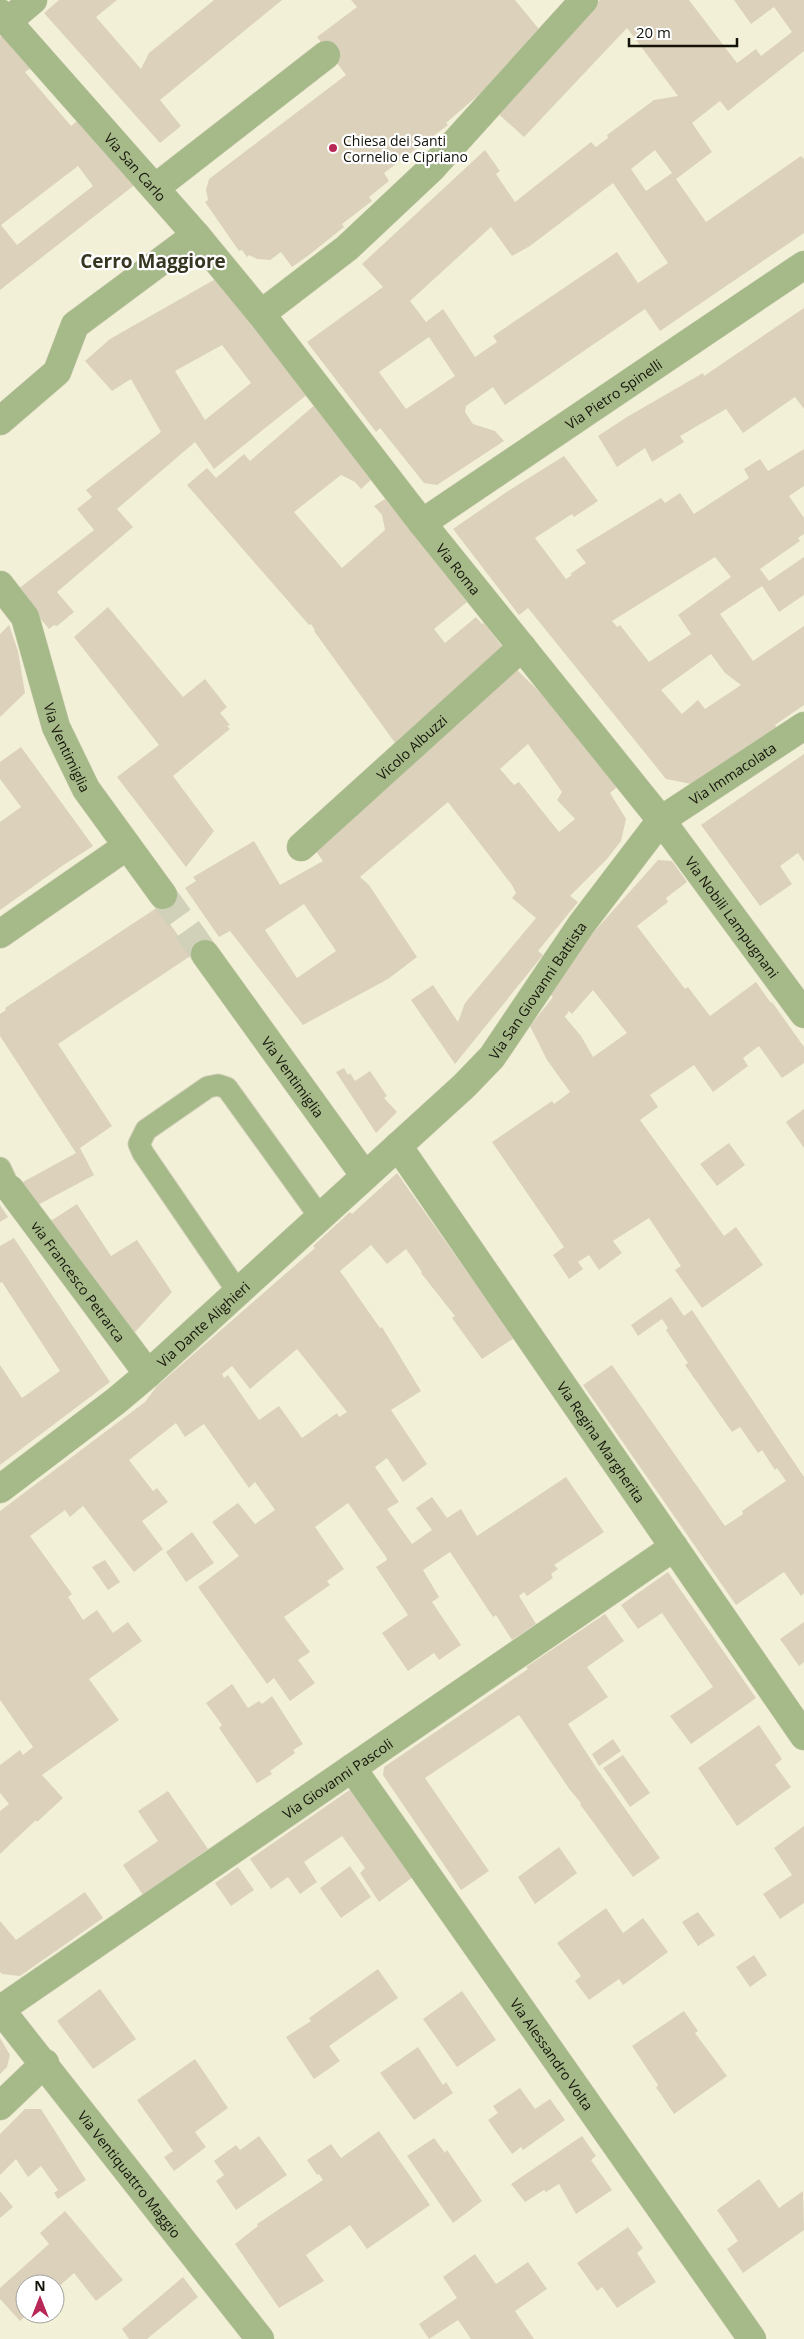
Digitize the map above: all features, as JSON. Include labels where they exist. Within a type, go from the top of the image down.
[{"type":"street","name":"Via San Carlo","points":[[33,0],[3,17],[196,235],[261,314]]},
{"type":"street","points":[[261,314],[347,248],[431,169],[584,0]]},
{"type":"street","points":[[155,188],[326,54]]},
{"type":"street","points":[[0,422],[56,372],[75,326],[196,235]]},
{"type":"street","name":"Via Pietro Spinelli","points":[[422,523],[804,265]]},
{"type":"street","name":"Via Roma","points":[[261,314],[422,523],[661,820]]},
{"type":"street","name":"Via Ventimiglia","points":[[0,585],[25,617],[56,727],[86,789],[163,895]]},
{"type":"street","name":"Vicolo Albuzzi","points":[[301,847],[522,647]]},
{"type":"street","name":"Via Immacolata","points":[[661,820],[804,726]]},
{"type":"street","name":"Via Nobili Lampugnani","points":[[661,820],[804,1014]]},
{"type":"street","name":"Via San Giovanni Battista","points":[[398,1146],[464,1086],[492,1057],[581,925],[661,820]]},
{"type":"street","points":[[0,934],[127,846]]},
{"type":"street","name":"Via Ventimiglia","points":[[205,954],[366,1176]]},
{"type":"street","name":"Via Dante Alighieri","points":[[0,1489],[116,1401],[148,1374],[398,1146]]},
{"type":"street","name":"Via Regina Margherita","points":[[398,1146],[804,1736]]},
{"type":"street","name":"via Francesco Petrarca","points":[[5,1178],[148,1374]]},
{"type":"street","name":"Via Giovanni Pascoli","points":[[0,2009],[674,1546]]},
{"type":"street","name":"Via Alessandro Volta","points":[[352,1768],[752,2339]]},
{"type":"street","name":"Via Ventiquattro Maggio","points":[[0,2009],[45,2063],[260,2339]]},
{"type":"street","points":[[0,2106],[45,2063]]},
{"type":"lane","points":[[238,1292],[143,1153],[140,1144],[146,1130],[208,1087],[218,1085],[227,1088],[320,1217]]},
{"type":"building","points":[[59,0],[117,0],[96,17],[141,69],[149,53],[214,0],[282,0],[160,100],[181,126],[160,143],[44,13]]},
{"type":"building","name":"Chiesa dei Santi Cornelio e Cipriano","points":[[351,0],[515,0],[543,34],[497,79],[446,123],[448,125],[384,173],[389,181],[369,197],[372,201],[342,224],[344,227],[309,255],[292,267],[281,252],[270,260],[257,259],[249,255],[247,257],[242,250],[239,251],[205,202],[208,200],[206,190],[209,179],[346,75],[317,37],[357,7]]},
{"type":"building","points":[[600,0],[689,0],[737,63],[756,49],[761,56],[792,32],[774,7],[751,24],[734,0],[804,0],[804,51],[728,111],[720,101],[692,123],[712,152],[676,179],[706,222],[801,156],[804,159],[804,233],[660,331],[645,309],[505,405],[493,387],[466,406],[465,412],[473,424],[495,431],[504,441],[437,485],[424,483],[380,428],[376,432],[307,342],[383,287],[362,264],[485,150],[500,171],[496,174],[515,202],[591,142],[596,147],[608,138],[607,135],[654,100],[678,96],[627,28],[524,137],[494,110]],"holes":[[[655,150],[672,173],[646,191],[631,169]],[[613,183],[668,263],[638,283],[617,252],[493,336],[497,342],[475,357],[443,309],[426,322],[410,301],[491,227],[512,256],[530,246]],[[429,337],[455,376],[406,409],[379,372]]]},
{"type":"building","points":[[7,31],[36,65],[25,72],[71,126],[83,116],[137,183],[0,290],[0,37]],"holes":[[[78,166],[93,186],[17,245],[1,225]]]},
{"type":"building","points":[[219,277],[309,393],[214,469],[195,442],[117,509],[133,527],[57,592],[74,612],[57,626],[54,625],[49,629],[17,590],[94,530],[77,509],[92,497],[86,490],[161,432],[131,379],[112,391],[85,361],[110,339]],"holes":[[[222,345],[251,383],[205,420],[175,371]]]},
{"type":"building","points":[[804,308],[804,409],[795,397],[743,433],[726,409],[680,436],[684,442],[652,462],[645,448],[617,467],[598,436],[703,373],[704,376]]},
{"type":"building","points":[[317,403],[374,477],[361,489],[355,482],[341,475],[294,512],[342,568],[385,530],[382,515],[374,506],[385,499],[463,593],[461,595],[467,602],[434,629],[445,643],[476,617],[482,624],[484,623],[507,653],[398,747],[314,631],[311,624],[309,625],[187,485],[207,468],[216,478],[244,454],[250,461]]},
{"type":"building","points":[[804,449],[804,486],[789,496],[804,518],[804,534],[798,538],[800,541],[760,569],[769,581],[804,557],[804,595],[779,612],[762,586],[720,614],[753,661],[804,626],[804,705],[775,725],[777,728],[691,784],[666,779],[528,608],[519,615],[453,529],[508,491],[564,456],[598,501],[574,517],[572,514],[535,538],[566,579],[586,563],[576,550],[661,498],[665,503],[680,493],[694,514],[749,478],[744,469],[760,459],[768,471]],"holes":[[[715,557],[731,577],[678,615],[691,634],[649,662],[620,625],[617,627],[612,621]],[[711,654],[725,673],[741,685],[705,709],[698,700],[682,714],[661,690]]]},
{"type":"building","points":[[108,607],[183,697],[205,679],[227,707],[220,713],[230,725],[227,726],[230,729],[173,776],[214,831],[186,867],[117,777],[159,745],[74,637]]},
{"type":"building","points":[[9,625],[18,651],[25,693],[0,717],[0,634]]},
{"type":"building","points":[[515,668],[548,700],[617,787],[610,793],[626,819],[621,841],[607,859],[570,896],[578,902],[538,951],[543,955],[455,1064],[411,1000],[433,985],[458,1022],[465,1003],[536,918],[512,898],[516,893],[512,885],[448,802],[360,877],[369,885],[417,957],[388,979],[303,1025],[230,931],[219,937],[185,888],[196,881],[193,877],[254,841],[280,885],[323,861],[315,850]],"holes":[[[528,744],[562,792],[557,800],[575,819],[559,832],[519,782],[514,785],[500,769]],[[304,904],[336,951],[297,978],[265,930]]]},
{"type":"building","points":[[21,747],[93,846],[0,910],[0,822],[21,807],[0,779],[0,762]]},
{"type":"building","points":[[804,754],[804,862],[798,853],[780,866],[792,884],[760,906],[701,825]]},
{"type":"building","points":[[658,860],[672,861],[687,882],[666,898],[668,902],[637,926],[685,989],[688,987],[710,1016],[756,982],[804,1047],[804,1063],[782,1078],[759,1046],[743,1058],[748,1066],[713,1092],[694,1065],[650,1095],[658,1107],[640,1120],[724,1236],[736,1227],[763,1265],[702,1308],[675,1270],[681,1266],[649,1218],[613,1241],[622,1253],[599,1270],[589,1255],[578,1262],[583,1269],[569,1279],[553,1255],[564,1247],[492,1142],[552,1101],[554,1104],[570,1092],[547,1060],[530,1026],[553,997],[543,989]],"holes":[[[593,990],[627,1033],[593,1057],[581,1036],[565,1017],[569,1011],[572,1014]]]},
{"type":"building","points":[[158,907],[192,955],[58,1044],[112,1126],[80,1148],[94,1175],[34,1207],[10,1189],[76,1153],[0,1036],[0,1014],[6,1010],[5,1008]]},
{"type":"building","points":[[344,1068],[355,1081],[370,1071],[387,1096],[384,1098],[397,1112],[376,1133],[336,1072]]},
{"type":"building","points":[[804,1109],[804,1148],[786,1122]]},
{"type":"building","points":[[729,1143],[745,1165],[717,1186],[700,1164]]},
{"type":"building","points":[[397,1173],[514,1338],[482,1359],[452,1318],[455,1316],[421,1273],[406,1249],[387,1264],[371,1245],[340,1271],[380,1328],[382,1327],[421,1391],[391,1410],[427,1464],[403,1482],[387,1458],[375,1467],[399,1502],[387,1509],[412,1544],[432,1530],[416,1508],[432,1497],[447,1518],[461,1509],[477,1536],[566,1477],[604,1532],[554,1565],[558,1569],[551,1574],[553,1578],[527,1596],[524,1592],[519,1596],[536,1624],[512,1640],[496,1615],[493,1617],[450,1552],[423,1570],[439,1597],[432,1602],[461,1645],[439,1660],[434,1653],[408,1671],[382,1633],[408,1615],[376,1567],[387,1560],[386,1557],[348,1503],[315,1527],[344,1569],[327,1581],[330,1585],[284,1617],[310,1652],[298,1660],[315,1683],[290,1701],[274,1678],[267,1684],[198,1587],[239,1556],[212,1522],[238,1503],[255,1524],[275,1510],[255,1482],[249,1488],[204,1424],[185,1437],[176,1423],[129,1460],[153,1491],[157,1488],[168,1502],[142,1521],[163,1549],[134,1572],[83,1506],[70,1517],[65,1510],[30,1536],[72,1594],[68,1597],[83,1620],[97,1610],[113,1633],[128,1622],[142,1641],[89,1679],[119,1720],[42,1775],[63,1798],[0,1854],[0,1811],[9,1804],[0,1793],[0,1765],[20,1750],[23,1755],[33,1747],[0,1700],[0,1511],[145,1402],[157,1386],[315,1248],[313,1246],[350,1212],[352,1214]],"holes":[[[297,1349],[347,1412],[339,1417],[337,1413],[302,1438],[279,1406],[259,1420],[228,1375],[224,1378],[222,1374],[232,1366],[250,1389]]]},
{"type":"building","points":[[77,1204],[111,1256],[137,1240],[172,1292],[123,1345],[49,1222]]},
{"type":"building","points":[[0,1205],[8,1217],[0,1222]]},
{"type":"building","points":[[14,1238],[110,1382],[0,1465],[0,1365],[22,1398],[60,1371],[2,1282],[0,1283],[0,1246]]},
{"type":"building","points":[[671,1297],[684,1316],[692,1310],[804,1477],[804,1593],[801,1596],[784,1572],[736,1605],[583,1385],[612,1365],[725,1526],[743,1514],[742,1511],[786,1481],[777,1468],[775,1470],[762,1450],[758,1453],[740,1427],[732,1432],[685,1365],[688,1363],[666,1330],[668,1328],[662,1319],[638,1336],[631,1325]]},
{"type":"building","points":[[192,1532],[214,1563],[186,1582],[166,1552]]},
{"type":"building","points":[[105,1560],[120,1582],[108,1590],[92,1567]]},
{"type":"building","points":[[668,1572],[756,1698],[691,1744],[670,1716],[713,1687],[662,1613],[638,1629],[621,1605]]},
{"type":"building","points":[[605,1614],[624,1641],[587,1667],[608,1697],[568,1724],[597,1769],[660,1858],[633,1877],[519,1715],[425,1778],[489,1871],[461,1890],[383,1775],[384,1767]]},
{"type":"building","points":[[804,1622],[804,1662],[799,1666],[780,1639]]},
{"type":"building","points":[[232,1684],[248,1708],[259,1701],[262,1704],[272,1696],[303,1744],[293,1750],[295,1753],[270,1771],[272,1774],[257,1783],[219,1728],[222,1725],[206,1703]]},
{"type":"building","points":[[759,1725],[782,1759],[775,1765],[791,1787],[737,1826],[698,1768]]},
{"type":"building","points":[[613,1739],[621,1751],[599,1766],[592,1754]]},
{"type":"building","points":[[623,1755],[650,1793],[630,1807],[603,1768]]},
{"type":"building","points":[[351,1789],[413,1877],[379,1902],[360,1873],[365,1868],[342,1836],[304,1862],[317,1882],[300,1894],[288,1877],[271,1889],[250,1859]]},
{"type":"building","points":[[168,1791],[208,1849],[143,1895],[123,1865],[158,1841],[138,1811]]},
{"type":"building","points":[[804,1826],[804,1903],[780,1919],[763,1894],[792,1875],[774,1848]]},
{"type":"building","points":[[559,1847],[577,1873],[535,1904],[518,1877]]},
{"type":"building","points":[[350,1866],[371,1897],[341,1918],[320,1888]]},
{"type":"building","points":[[238,1867],[254,1890],[231,1906],[215,1883]]},
{"type":"building","points":[[85,1892],[103,1918],[20,1976],[2,1974],[0,1972],[0,1921],[16,1940]]},
{"type":"building","points":[[606,1908],[623,1933],[643,1918],[668,1952],[623,1985],[619,1979],[589,2000],[575,1981],[581,1976],[557,1943]]},
{"type":"building","points":[[698,1912],[715,1935],[698,1946],[682,1922]]},
{"type":"building","points":[[754,1955],[767,1975],[750,1987],[736,1967]]},
{"type":"building","points":[[378,1969],[398,1998],[329,2046],[340,2061],[314,2079],[286,2037],[311,2021],[309,2018]]},
{"type":"building","points":[[100,1989],[136,2039],[93,2069],[57,2021]]},
{"type":"building","points":[[462,1991],[496,2040],[457,2067],[423,2019]]},
{"type":"building","points":[[684,2011],[698,2031],[695,2033],[727,2076],[674,2114],[656,2088],[658,2085],[632,2046]]},
{"type":"building","points":[[0,2038],[10,2055],[7,2067],[0,2074]]},
{"type":"building","points":[[418,2047],[443,2085],[446,2082],[453,2093],[414,2120],[380,2073]]},
{"type":"building","points":[[195,2059],[228,2108],[195,2132],[206,2147],[174,2171],[164,2157],[173,2151],[137,2100]]},
{"type":"building","points":[[520,2088],[535,2109],[550,2099],[565,2120],[523,2150],[521,2147],[512,2154],[488,2120],[498,2113],[493,2106]]},
{"type":"building","points":[[25,2109],[41,2109],[86,2180],[58,2199],[54,2193],[58,2190],[41,2166],[28,2177],[16,2159],[0,2175],[0,2134]]},
{"type":"building","points":[[379,2131],[430,2205],[367,2249],[350,2225],[306,2255],[324,2281],[279,2308],[235,2244],[258,2226],[257,2224],[323,2180],[319,2174],[317,2175],[307,2160],[331,2144],[341,2158]]},
{"type":"building","points":[[259,2136],[287,2175],[236,2210],[216,2181],[224,2175],[214,2161],[236,2145],[240,2150]]},
{"type":"building","points":[[582,2136],[596,2156],[591,2160],[612,2190],[576,2214],[559,2184],[546,2192],[544,2190],[525,2202],[511,2184]]},
{"type":"building","points":[[434,2138],[445,2153],[447,2150],[482,2201],[453,2223],[407,2156]]},
{"type":"building","points":[[759,2179],[779,2208],[803,2191],[804,2230],[743,2273],[727,2249],[738,2241],[717,2210]]},
{"type":"building","points":[[0,2191],[13,2207],[0,2218]]},
{"type":"building","points":[[65,2211],[123,2280],[96,2301],[74,2273],[65,2281],[65,2274],[16,2274],[49,2244],[40,2233]]},
{"type":"building","points":[[628,2227],[643,2248],[637,2253],[656,2282],[617,2308],[602,2287],[597,2291],[577,2263]]},
{"type":"building","points":[[475,2254],[496,2284],[528,2262],[547,2289],[515,2311],[534,2339],[471,2339],[458,2320],[429,2339],[419,2324],[457,2298],[443,2277]]},
{"type":"building","points":[[15,2275],[15,2316],[0,2299],[0,2288]]},
{"type":"building","points":[[183,2277],[198,2297],[147,2339],[129,2339],[122,2329]]},
{"type":"tunnel","points":[[163,895],[205,954]]},
{"type":"place","name":"Chiesa dei Santi Cornelio e Cipriano","points":[[333,148]]},
{"type":"district","name":"Cerro Maggiore","points":[[153,261]]}]
